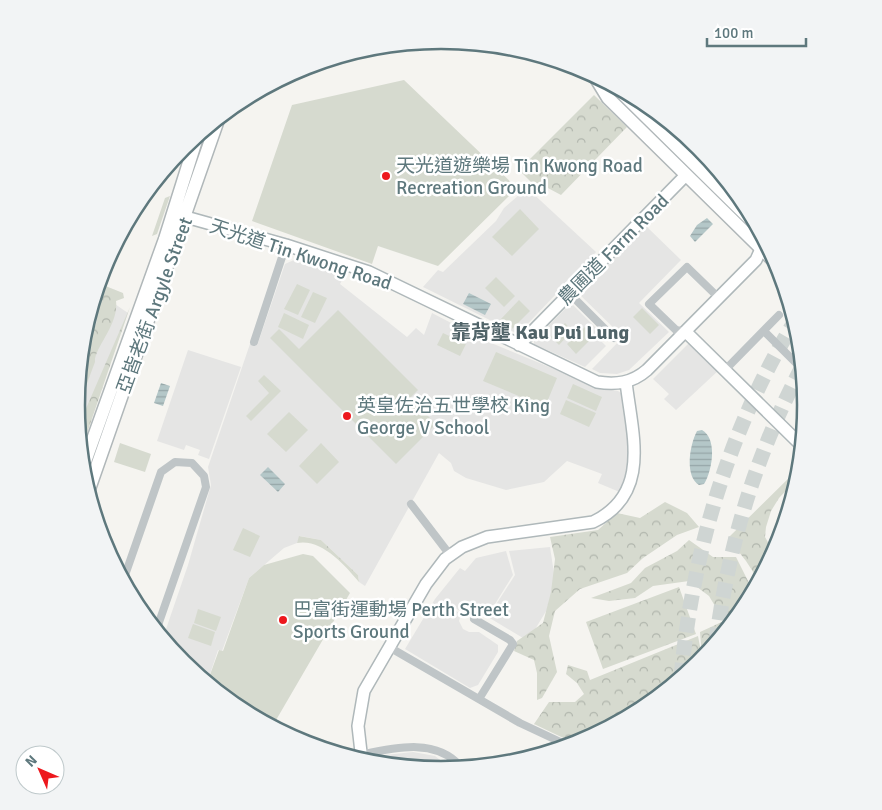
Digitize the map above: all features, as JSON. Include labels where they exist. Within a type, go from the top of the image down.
[{"type":"main road","points":[[599,85],[603,92],[761,247]]},
{"type":"main road","points":[[636,107],[736,205]]},
{"type":"main road","name":"亞皆老街 Argyle Street","points":[[88,453],[214,131]]},
{"type":"main road","name":"亞皆老街 Argyle Street","points":[[93,478],[180,216],[195,147]]},
{"type":"street","points":[[651,122],[661,124]]},
{"type":"street","points":[[702,163],[708,178]]},
{"type":"street","name":"農圃道 Farm Road","points":[[519,345],[686,175]]},
{"type":"street","name":"天光道 Tin Kwong Road","points":[[180,216],[286,245],[380,277],[597,382],[613,384],[639,377],[719,298],[762,250]]},
{"type":"street","points":[[254,342],[286,245]]},
{"type":"street","points":[[719,298],[687,267],[649,304],[676,330],[686,332],[795,439]]},
{"type":"street","points":[[569,294],[614,338]]},
{"type":"street","points":[[725,370],[779,315]]},
{"type":"street","points":[[764,331],[794,361]]},
{"type":"street","points":[[358,751],[361,701],[368,683],[431,576],[450,554],[470,543],[487,537],[587,524],[606,515],[628,491],[634,474],[626,382]]},
{"type":"street","points":[[126,572],[161,472],[175,462],[187,461],[201,471],[206,487],[159,623]]},
{"type":"street","points":[[411,504],[450,554]]},
{"type":"street","points":[[474,619],[510,640],[513,644],[479,699]]},
{"type":"street","points":[[389,647],[520,723],[558,741]]},
{"type":"street","points":[[375,755],[416,746],[429,748],[450,756],[454,760]]},
{"type":"shaded area","points":[[527,188],[596,252],[518,334],[423,287],[438,270],[443,272],[496,221],[504,208]]},
{"type":"shaded area","points":[[707,218],[713,224],[695,242],[690,236],[697,225]]},
{"type":"shaded area","points":[[646,226],[681,260],[639,303],[669,332],[629,370],[617,374],[600,373],[592,369],[623,337],[579,294]]},
{"type":"shaded area","points":[[296,259],[345,275],[340,284],[407,337],[416,328],[424,335],[432,313],[484,340],[598,387],[618,391],[624,395],[630,461],[622,493],[598,483],[602,474],[567,461],[544,482],[506,490],[466,478],[454,471],[451,463],[439,453],[365,586],[359,582],[358,575],[321,540],[300,536],[297,543],[284,548],[249,578],[222,651],[218,650],[209,676],[165,631],[188,565],[211,485],[208,467],[251,341],[258,343],[285,264]]},
{"type":"shaded area","points":[[469,293],[491,304],[485,315],[463,304]]},
{"type":"shaded area","points":[[102,295],[128,313],[86,428],[85,405],[88,359]]},
{"type":"shaded area","points":[[571,303],[601,333],[597,337],[606,346],[585,367],[534,344],[534,340]]},
{"type":"shaded area","points":[[690,342],[719,370],[676,410],[664,399],[669,394],[653,379]]},
{"type":"shaded area","points":[[188,350],[241,367],[209,459],[198,455],[200,450],[186,445],[184,450],[157,441]]},
{"type":"shaded area","points":[[161,383],[170,386],[163,406],[154,403]]},
{"type":"shaded area","points":[[702,430],[710,440],[712,456],[707,478],[704,484],[699,485],[691,475],[690,460],[694,437],[697,431]]},
{"type":"shaded area","points":[[268,467],[285,484],[278,492],[260,475]]},
{"type":"shaded area","points":[[550,547],[557,593],[528,641],[488,617],[515,575],[509,551]]},
{"type":"shaded area","points":[[506,551],[513,575],[487,617],[476,609],[468,608],[463,612],[440,601],[461,614],[459,621],[463,629],[469,632],[479,632],[498,645],[498,652],[478,685],[470,688],[405,649],[435,599],[460,568],[465,571],[476,558]]},
{"type":"shaded area","points":[[413,752],[435,756],[442,761],[395,758],[384,756]]},
{"type":"green space","name":"天光道遊樂場 Tin Kwong Road Recreation Ground","points":[[404,80],[517,188],[438,266],[378,246],[372,264],[252,221],[292,105]]},
{"type":"green space","points":[[594,95],[627,127],[561,195],[546,187],[537,188],[519,170]]},
{"type":"green space","points":[[170,196],[157,234],[152,236],[165,198]]},
{"type":"green space","points":[[520,209],[539,229],[512,256],[492,237]]},
{"type":"green space","points":[[496,277],[515,296],[504,307],[485,288]]},
{"type":"green space","points":[[297,284],[310,290],[298,315],[284,309]]},
{"type":"green space","points":[[106,286],[123,293],[124,298],[116,301],[114,319],[98,350],[86,387],[88,359]]},
{"type":"green space","points":[[313,292],[327,298],[315,323],[301,317]]},
{"type":"green space","points":[[519,300],[530,311],[511,330],[500,320]]},
{"type":"green space","points":[[130,307],[87,434],[85,410]]},
{"type":"green space","points":[[642,308],[659,325],[650,334],[633,317]]},
{"type":"green space","points":[[338,310],[418,390],[410,398],[436,424],[396,464],[290,358]]},
{"type":"green space","points":[[284,313],[309,325],[303,339],[278,327]]},
{"type":"green space","points":[[565,323],[572,331],[559,345],[551,337]]},
{"type":"green space","points":[[585,327],[594,336],[576,354],[567,344]]},
{"type":"green space","points":[[279,329],[299,349],[290,358],[270,338]]},
{"type":"green space","points":[[443,333],[466,344],[460,356],[437,345]]},
{"type":"green space","points":[[496,352],[557,378],[545,407],[483,381]]},
{"type":"green space","points":[[264,375],[281,391],[251,421],[246,416],[269,393],[258,381]]},
{"type":"green space","points":[[573,384],[602,397],[596,411],[567,398]]},
{"type":"green space","points":[[566,400],[596,413],[589,427],[560,414]]},
{"type":"green space","points":[[289,412],[308,430],[286,452],[267,434]]},
{"type":"green space","points":[[120,443],[151,454],[145,472],[114,462]]},
{"type":"green space","points":[[321,443],[339,462],[317,484],[299,466]]},
{"type":"green space","points":[[789,477],[787,490],[771,511],[765,537],[769,544],[755,574],[728,538]]},
{"type":"green space","points":[[665,502],[687,513],[699,527],[677,535],[643,558],[627,573],[580,589],[555,611],[549,636],[557,672],[542,698],[537,700],[537,673],[534,660],[514,651],[517,641],[543,623],[551,592],[555,559],[550,537],[598,530],[617,513],[640,518]]},
{"type":"green space","points":[[243,528],[260,536],[250,557],[233,550]]},
{"type":"green space","points":[[299,536],[321,540],[358,575],[359,582],[332,554],[315,545],[297,543]]},
{"type":"green space","points":[[689,540],[713,557],[736,557],[749,584],[724,622],[701,648],[700,632],[724,621],[709,596],[689,581],[653,586],[635,598],[609,601],[591,598],[631,583],[645,568],[677,551]]},
{"type":"green space","name":"巴富街運動場 Perth Street Sports Ground","points":[[303,554],[313,556],[350,593],[276,721],[243,701],[210,676],[219,650],[223,651],[249,578],[264,565]]},
{"type":"green space","points":[[679,587],[696,634],[603,669],[586,622]]},
{"type":"green space","points":[[198,609],[221,617],[216,631],[194,623]]},
{"type":"green space","points":[[193,624],[215,632],[211,646],[188,638]]},
{"type":"green space","points":[[698,636],[700,649],[676,673],[639,701],[599,725],[565,739],[534,724],[549,702],[575,702],[584,694],[577,683],[566,674],[568,665],[587,671],[590,680]]},
{"type":"tunnel","points":[[682,667],[694,585],[717,493],[751,404],[789,331]]},
{"type":"tunnel","points":[[718,629],[728,571],[746,501],[771,433],[796,380]]},
{"type":"place","name":"天光道遊樂場 Tin Kwong Road Recreation Ground","points":[[386,176]]},
{"type":"place","name":"英皇佐治五世學校 King George V School","points":[[347,416]]},
{"type":"place","name":"巴富街運動場 Perth Street Sports Ground","points":[[283,620]]},
{"type":"district","name":"靠背壟 Kau Pui Lung","points":[[540,332]]}]
